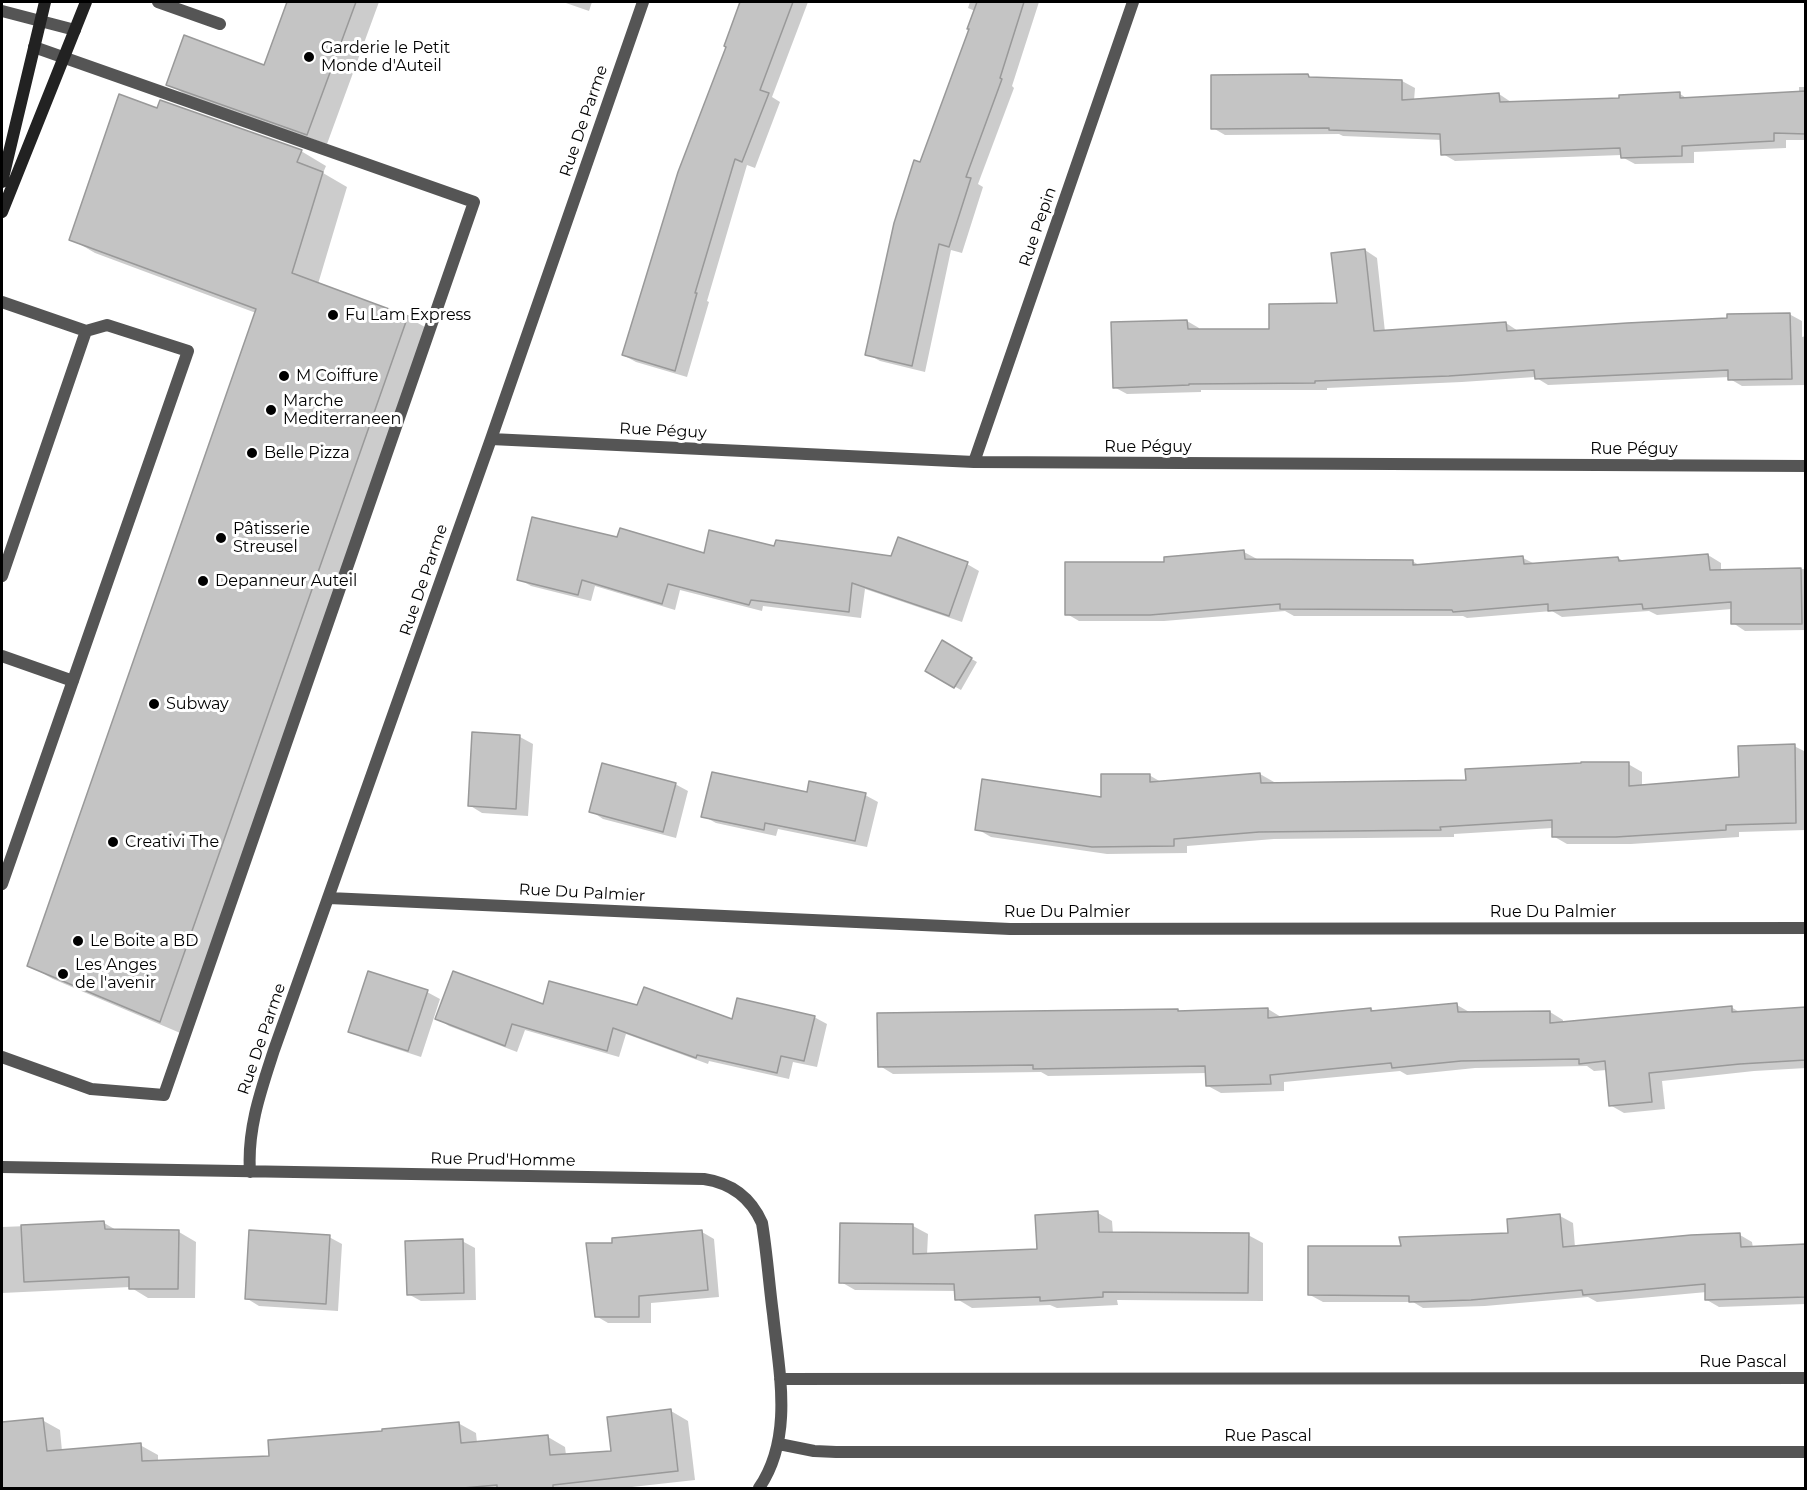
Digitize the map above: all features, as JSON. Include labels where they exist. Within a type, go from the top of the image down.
[{"type":"main road","points":[[2,182],[5,152],[45,2]]},
{"type":"main road","points":[[2,212],[86,2]]},
{"type":"street","points":[[158,2],[220,24]]},
{"type":"street","name":"Rue De Parme","points":[[250,1172],[249,1154],[256,1104],[643,2]]},
{"type":"street","name":"Rue Pepin","points":[[974,462],[1133,2]]},
{"type":"street","points":[[2,11],[75,30]]},
{"type":"street","points":[[2,1057],[91,1089],[164,1095],[474,202],[34,47]]},
{"type":"street","points":[[2,302],[86,332],[107,324],[188,351],[2,884]]},
{"type":"street","points":[[2,576],[86,332]]},
{"type":"street","name":"Rue Péguy","points":[[491,439],[974,462],[1806,466]]},
{"type":"street","points":[[2,657],[73,681]]},
{"type":"street","name":"Rue Du Palmier","points":[[329,898],[1010,929],[1806,928]]},
{"type":"street","name":"Rue Prud'Homme","points":[[2,1167],[704,1179],[725,1185],[744,1196],[758,1213],[762,1223],[780,1379],[782,1411],[779,1444]]},
{"type":"street","name":"Rue Pascal","points":[[780,1379],[1806,1378]]},
{"type":"street","points":[[759,1488],[771,1466],[779,1444]]},
{"type":"street","name":"Rue Pascal","points":[[779,1444],[814,1451],[836,1452],[1806,1452]]},
{"type":"building","points":[[287,2],[356,2],[307,135],[166,85],[184,35],[264,65]]},
{"type":"building","points":[[740,2],[793,2],[760,90],[769,93],[742,162],[735,159],[695,293],[697,293],[675,371],[622,355],[678,172],[726,47],[724,46]]},
{"type":"building","points":[[977,2],[1024,2],[1000,78],[1002,79],[966,177],[971,178],[949,247],[939,244],[912,366],[865,355],[894,223],[914,160],[920,162]]},
{"type":"building","points":[[1308,74],[1309,77],[1402,80],[1402,100],[1499,93],[1500,102],[1619,98],[1619,95],[1680,92],[1680,98],[1806,91],[1806,134],[1774,133],[1774,141],[1682,146],[1682,156],[1621,158],[1620,148],[1441,155],[1440,134],[1329,130],[1329,128],[1211,129],[1211,75]]},
{"type":"building","points":[[119,94],[157,108],[160,100],[302,150],[297,162],[323,172],[292,273],[408,316],[160,1022],[27,966],[256,309],[69,240]]},
{"type":"building","points":[[1365,249],[1374,331],[1506,322],[1507,331],[1727,318],[1727,314],[1790,313],[1792,379],[1728,380],[1728,370],[1535,379],[1534,370],[1315,381],[1315,383],[1189,384],[1113,388],[1111,322],[1187,320],[1188,329],[1269,329],[1269,304],[1337,303],[1331,253]]},
{"type":"building","points":[[532,517],[617,537],[620,528],[704,553],[709,530],[774,546],[776,540],[891,556],[898,537],[968,562],[949,616],[852,583],[849,612],[751,600],[749,605],[668,584],[662,604],[582,580],[578,595],[517,580]]},
{"type":"building","points":[[1244,550],[1245,559],[1413,560],[1413,565],[1523,556],[1524,564],[1618,557],[1619,561],[1708,554],[1710,570],[1801,568],[1802,624],[1731,624],[1731,602],[1643,609],[1642,604],[1548,611],[1548,604],[1453,612],[1452,610],[1280,609],[1280,604],[1150,615],[1065,615],[1065,562],[1164,562],[1164,557]]},
{"type":"building","points":[[942,640],[972,658],[954,688],[925,671]]},
{"type":"building","points":[[472,732],[520,735],[516,809],[468,806]]},
{"type":"building","points":[[1795,744],[1796,823],[1726,825],[1726,830],[1616,837],[1552,837],[1552,820],[1440,827],[1441,830],[1259,832],[1174,839],[1174,846],[1092,847],[975,830],[982,779],[1101,797],[1101,774],[1150,774],[1150,782],[1260,773],[1261,783],[1466,780],[1465,769],[1581,762],[1629,762],[1629,786],[1739,777],[1738,746]]},
{"type":"building","points":[[602,763],[676,783],[663,832],[589,812]]},
{"type":"building","points":[[712,772],[807,792],[809,781],[866,793],[855,841],[765,823],[764,830],[701,817]]},
{"type":"building","points":[[368,971],[428,990],[408,1051],[348,1032]]},
{"type":"building","points":[[453,971],[543,1004],[549,981],[637,1005],[644,987],[732,1019],[737,998],[815,1016],[804,1061],[781,1056],[777,1073],[697,1055],[696,1058],[613,1028],[607,1051],[512,1024],[505,1046],[435,1019]]},
{"type":"building","points":[[1457,1003],[1458,1012],[1550,1011],[1550,1023],[1732,1006],[1732,1012],[1806,1007],[1806,1060],[1649,1073],[1652,1102],[1609,1106],[1605,1061],[1579,1064],[1579,1059],[1461,1061],[1392,1068],[1391,1063],[1270,1075],[1271,1084],[1206,1086],[1205,1066],[1033,1069],[1033,1065],[878,1067],[877,1013],[1178,1009],[1178,1011],[1268,1008],[1268,1018],[1371,1008],[1371,1011]]},
{"type":"building","points":[[1098,1211],[1099,1232],[1249,1233],[1248,1293],[1103,1292],[1103,1297],[1040,1301],[1040,1297],[955,1300],[954,1284],[839,1283],[840,1223],[913,1224],[913,1254],[1037,1249],[1035,1215]]},
{"type":"building","points":[[1560,1214],[1563,1247],[1691,1235],[1740,1233],[1741,1247],[1806,1244],[1806,1297],[1705,1300],[1705,1284],[1583,1295],[1582,1290],[1471,1300],[1409,1302],[1409,1296],[1308,1295],[1308,1246],[1401,1246],[1399,1237],[1508,1233],[1507,1219]]},
{"type":"building","points":[[104,1221],[105,1229],[179,1230],[178,1289],[129,1289],[129,1277],[24,1282],[21,1225]]},
{"type":"building","points":[[249,1230],[330,1235],[326,1304],[245,1299]]},
{"type":"building","points":[[702,1230],[708,1290],[639,1296],[639,1317],[595,1317],[586,1243],[612,1243],[612,1238]]},
{"type":"building","points":[[463,1239],[464,1293],[407,1295],[405,1241]]},
{"type":"building","points":[[671,1409],[678,1471],[553,1485],[553,1488],[497,1488],[497,1485],[463,1488],[2,1488],[2,1422],[43,1418],[47,1451],[141,1443],[142,1461],[269,1456],[268,1440],[459,1422],[461,1443],[548,1435],[550,1455],[611,1451],[607,1417]]},
{"type":"place","name":"Garderie le Petit Monde d'Auteil","points":[[309,57]]},
{"type":"place","name":"Fu Lam Express","points":[[333,315]]},
{"type":"place","name":"M Coiffure","points":[[284,376]]},
{"type":"place","name":"Marche Mediterraneen","points":[[271,410]]},
{"type":"place","name":"Belle Pizza","points":[[252,453]]},
{"type":"place","name":"Pâtisserie Streusel","points":[[221,538]]},
{"type":"place","name":"Depanneur Auteil","points":[[203,581]]},
{"type":"place","name":"Subway","points":[[154,704]]},
{"type":"place","name":"Creativi The","points":[[113,842]]},
{"type":"place","name":"Le Boite a BD","points":[[78,941]]},
{"type":"place","name":"Les Anges de l'avenir","points":[[63,974]]}]
